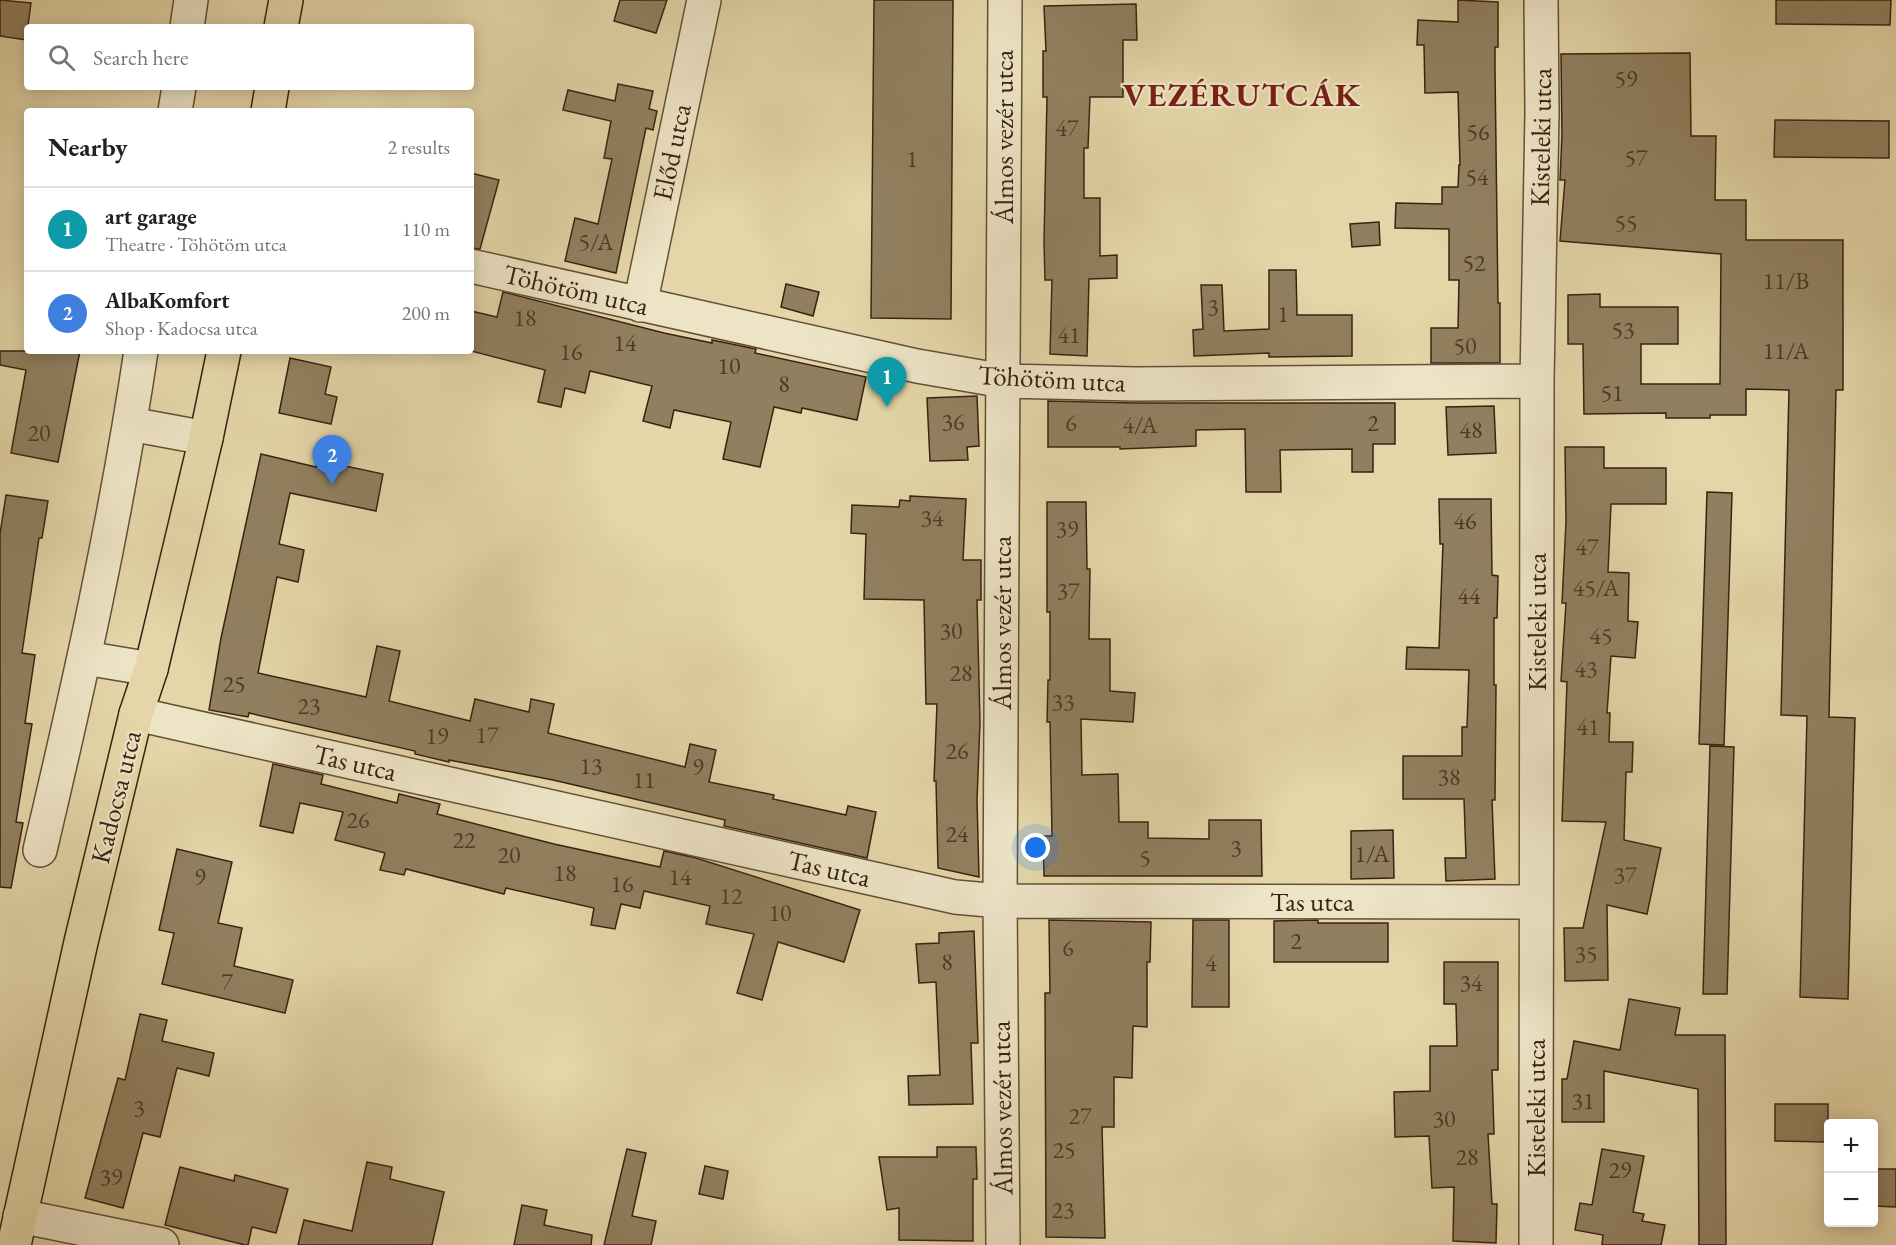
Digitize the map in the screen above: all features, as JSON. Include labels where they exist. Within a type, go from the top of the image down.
[{"type":"main road","points":[[282,24],[286,0]]},
{"type":"main road","points":[[268,108],[272,90]]},
{"type":"main road","name":"Kadocsa utca","points":[[16,1230],[81,942],[136,714],[151,669],[206,438],[223,354]]},
{"type":"street","points":[[187,24],[191,0]]},
{"type":"street","name":"Előd utca","points":[[640,305],[704,0]]},
{"type":"street","name":"Álmos vezér utca","points":[[1003,1245],[1000,901],[1005,0]]},
{"type":"street","name":"Kisteleki utca","points":[[1536,1245],[1537,381],[1542,113],[1541,0]]},
{"type":"street","points":[[176,108],[178,90]]},
{"type":"street","name":"Töhötöm utca","points":[[474,267],[906,363],[1004,381],[1135,384],[1537,381]]},
{"type":"street","points":[[40,850],[85,658],[130,424],[141,354]]},
{"type":"street","points":[[130,424],[206,438]]},
{"type":"street","points":[[85,658],[151,669]]},
{"type":"street","name":"Tas utca","points":[[136,714],[955,897],[1000,901],[1536,902]]},
{"type":"street","points":[[16,1230],[162,1245]]},
{"type":"building","points":[[0,0],[31,3],[28,24],[24,24],[24,40],[0,36]]},
{"type":"building","points":[[620,0],[667,0],[656,33],[614,21]]},
{"type":"building","points":[[874,0],[953,0],[951,319],[871,318]]},
{"type":"building","points":[[1458,0],[1498,2],[1498,47],[1495,47],[1495,69],[1500,363],[1431,363],[1431,328],[1458,328],[1459,280],[1449,280],[1449,229],[1395,228],[1396,203],[1442,204],[1442,187],[1458,187],[1460,165],[1458,92],[1425,93],[1424,45],[1417,45],[1418,20],[1458,22]]},
{"type":"building","points":[[1776,0],[1891,0],[1890,25],[1776,24]]},
{"type":"building","points":[[1136,4],[1137,40],[1123,40],[1123,97],[1090,97],[1088,148],[1084,148],[1084,198],[1100,198],[1100,256],[1117,255],[1117,278],[1089,279],[1087,356],[1050,354],[1052,280],[1045,280],[1044,242],[1047,97],[1043,97],[1043,51],[1046,51],[1044,6]]},
{"type":"building","points":[[1690,53],[1691,136],[1716,136],[1715,200],[1746,200],[1746,240],[1843,240],[1843,390],[1836,390],[1829,717],[1855,718],[1848,999],[1800,997],[1807,716],[1781,715],[1789,390],[1746,389],[1746,415],[1666,418],[1666,413],[1584,414],[1583,344],[1568,344],[1568,295],[1600,294],[1600,307],[1678,307],[1678,344],[1641,344],[1641,384],[1720,384],[1721,254],[1560,241],[1565,180],[1560,180],[1561,54]]},
{"type":"building","points":[[618,84],[653,91],[649,109],[657,111],[653,130],[646,128],[616,273],[565,261],[575,218],[598,224],[612,159],[604,158],[611,121],[563,110],[568,90],[615,101]]},
{"type":"building","points":[[1775,120],[1889,121],[1889,158],[1774,157]]},
{"type":"building","points":[[474,174],[499,180],[480,249],[474,248]]},
{"type":"building","points":[[1379,222],[1380,245],[1352,247],[1350,224]]},
{"type":"building","points":[[1269,270],[1296,270],[1297,315],[1352,315],[1352,356],[1269,357],[1269,353],[1194,356],[1193,330],[1203,329],[1201,285],[1222,285],[1224,331],[1269,329]]},
{"type":"building","points":[[786,284],[819,292],[813,316],[781,307]]},
{"type":"building","points":[[503,292],[664,333],[756,349],[755,353],[866,377],[857,420],[802,408],[801,413],[774,407],[760,467],[723,459],[731,422],[674,410],[670,428],[643,421],[652,386],[590,371],[585,393],[565,388],[561,407],[538,402],[545,370],[474,352],[474,312],[497,317]]},
{"type":"building","points":[[0,351],[24,351],[24,354],[79,354],[58,462],[11,453],[26,370],[0,365]]},
{"type":"building","points":[[290,358],[331,367],[325,394],[337,397],[331,424],[279,413]]},
{"type":"building","points":[[977,396],[979,446],[967,447],[968,460],[930,461],[927,398]]},
{"type":"building","points":[[1048,401],[1395,403],[1395,444],[1373,444],[1373,472],[1352,472],[1352,449],[1280,450],[1281,492],[1246,492],[1245,429],[1196,430],[1196,446],[1120,449],[1120,447],[1048,447]]},
{"type":"building","points":[[1494,406],[1496,453],[1448,455],[1446,407]]},
{"type":"building","points":[[1565,447],[1604,447],[1604,468],[1666,468],[1666,504],[1611,504],[1608,572],[1629,573],[1628,621],[1638,622],[1635,658],[1611,656],[1607,713],[1610,713],[1609,742],[1633,742],[1632,772],[1626,772],[1624,840],[1661,848],[1647,914],[1607,905],[1608,980],[1565,981],[1564,928],[1583,928],[1606,822],[1562,821],[1567,682],[1561,681],[1566,603],[1562,603],[1566,522]]},
{"type":"building","points":[[261,454],[316,467],[317,460],[383,474],[376,511],[290,493],[279,544],[304,550],[298,582],[277,577],[258,673],[366,697],[377,646],[400,651],[389,701],[470,721],[475,699],[529,712],[531,699],[554,704],[548,733],[685,767],[690,744],[716,750],[709,782],[774,795],[773,799],[846,815],[848,806],[876,812],[867,858],[724,826],[725,820],[553,780],[449,760],[449,762],[415,754],[415,751],[249,713],[248,717],[209,710],[221,638]]},
{"type":"building","points":[[1707,492],[1732,493],[1724,745],[1699,744]]},
{"type":"building","points":[[6,495],[48,501],[42,538],[39,538],[22,653],[35,655],[25,723],[32,724],[16,822],[23,823],[11,888],[0,887],[0,534]]},
{"type":"building","points":[[910,496],[966,499],[963,560],[981,560],[981,600],[977,600],[980,722],[977,800],[979,877],[938,868],[936,781],[934,781],[937,704],[926,704],[924,600],[864,599],[866,534],[851,533],[852,505],[899,507],[900,500],[910,501]]},
{"type":"building","points":[[1439,499],[1491,499],[1492,575],[1498,576],[1497,618],[1494,618],[1495,800],[1492,800],[1495,879],[1446,881],[1445,858],[1466,858],[1464,799],[1403,799],[1403,756],[1462,756],[1462,727],[1467,727],[1469,670],[1406,669],[1407,647],[1439,648],[1443,544],[1440,544]]},
{"type":"building","points":[[1047,502],[1086,502],[1087,569],[1090,569],[1089,639],[1110,639],[1110,691],[1135,693],[1133,722],[1081,719],[1082,775],[1118,774],[1119,822],[1148,822],[1148,838],[1209,839],[1209,820],[1261,820],[1262,876],[1044,876],[1043,836],[1052,836],[1050,722],[1047,722],[1048,680],[1050,680],[1050,612],[1047,612]]},
{"type":"building","points":[[1710,746],[1734,747],[1727,994],[1703,994]]},
{"type":"building","points":[[273,764],[323,775],[321,784],[397,803],[399,794],[440,804],[437,814],[554,844],[660,867],[664,851],[696,858],[860,910],[844,962],[778,942],[762,1000],[737,993],[754,934],[706,924],[710,906],[644,891],[640,908],[621,904],[615,929],[591,925],[594,908],[506,888],[504,894],[406,869],[404,875],[380,870],[385,853],[335,840],[343,812],[300,803],[293,833],[260,826]]},
{"type":"building","points":[[1393,830],[1394,878],[1351,879],[1351,831]]},
{"type":"building","points":[[177,849],[232,862],[218,923],[242,928],[234,966],[293,980],[285,1013],[162,984],[174,933],[159,930]]},
{"type":"building","points":[[1049,920],[1151,922],[1150,962],[1147,962],[1147,1027],[1133,1026],[1132,1078],[1114,1077],[1114,1127],[1102,1127],[1105,1238],[1046,1237],[1045,993],[1050,993]]},
{"type":"building","points":[[1193,920],[1229,920],[1229,1007],[1192,1007]]},
{"type":"building","points":[[1318,920],[1318,923],[1388,923],[1388,962],[1274,962],[1274,921]]},
{"type":"building","points":[[974,931],[978,1043],[971,1043],[973,1104],[909,1105],[908,1076],[940,1075],[936,982],[919,983],[916,944],[939,943],[939,933]]},
{"type":"building","points":[[1444,962],[1498,962],[1498,1070],[1492,1070],[1494,1134],[1488,1134],[1492,1204],[1497,1204],[1496,1243],[1453,1241],[1454,1187],[1432,1188],[1429,1136],[1395,1137],[1394,1092],[1430,1091],[1430,1046],[1457,1046],[1456,1004],[1444,1004]]},
{"type":"building","points":[[1629,999],[1680,1008],[1675,1035],[1725,1035],[1726,1245],[1699,1245],[1698,1089],[1604,1071],[1604,1122],[1562,1122],[1562,1079],[1567,1079],[1574,1041],[1620,1050]]},
{"type":"building","points":[[140,1014],[167,1020],[162,1041],[214,1053],[209,1076],[177,1068],[160,1137],[143,1133],[123,1208],[85,1198],[118,1078],[125,1080]]},
{"type":"building","points":[[1775,1104],[1828,1104],[1828,1119],[1824,1119],[1824,1142],[1775,1141]]},
{"type":"building","points":[[937,1147],[976,1147],[977,1179],[973,1179],[973,1241],[899,1240],[899,1208],[887,1210],[879,1157],[937,1157]]},
{"type":"building","points":[[627,1149],[646,1153],[632,1216],[656,1221],[651,1245],[604,1245]]},
{"type":"building","points":[[1602,1149],[1644,1156],[1633,1212],[1644,1214],[1642,1221],[1665,1225],[1661,1245],[1602,1245],[1603,1235],[1575,1230],[1580,1203],[1592,1205]]},
{"type":"building","points":[[367,1162],[392,1167],[390,1179],[444,1192],[432,1245],[298,1245],[304,1220],[352,1231]]},
{"type":"building","points":[[705,1166],[728,1171],[723,1199],[699,1194]]},
{"type":"building","points":[[180,1167],[234,1181],[235,1175],[288,1189],[276,1233],[252,1227],[248,1245],[245,1245],[165,1225]]},
{"type":"building","points":[[1878,1169],[1896,1169],[1896,1207],[1878,1206]]},
{"type":"building","points":[[522,1205],[547,1210],[544,1225],[592,1235],[591,1245],[514,1245]]},
{"type":"place","name":"art garage","points":[[887,407]]},
{"type":"place","name":"AlbaKomfort","points":[[332,485]]},
{"type":"district","name":"VEZÉRUTCÁK","points":[[1242,94]]}]
